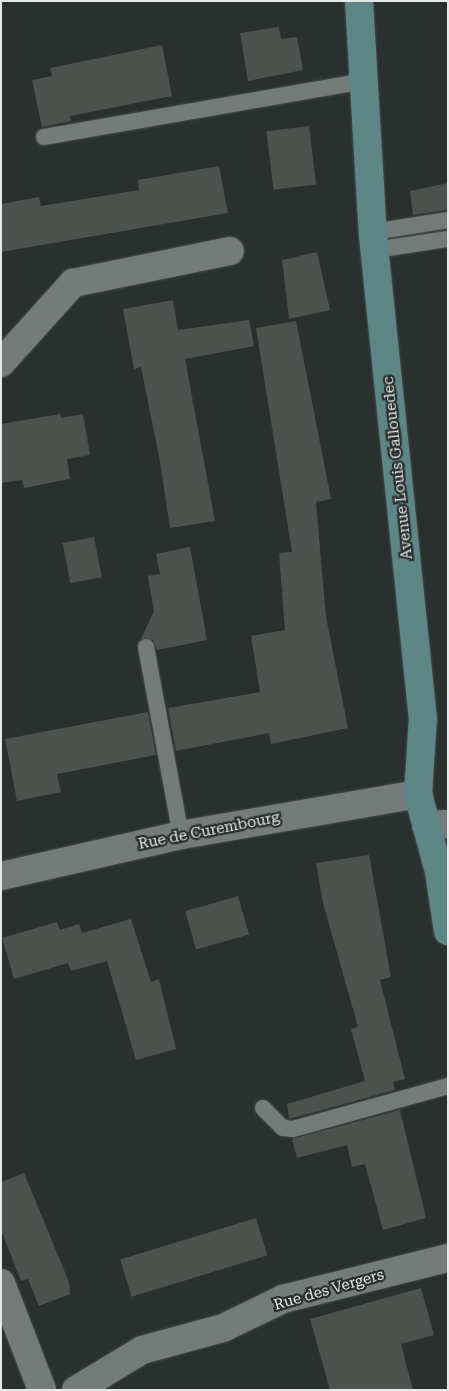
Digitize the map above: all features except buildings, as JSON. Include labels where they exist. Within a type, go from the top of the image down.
[{"type":"main road","name":"Avenue Louis Gallouedec","points":[[359,1],[366,81],[374,241],[423,716],[418,794],[437,824],[440,872],[448,931]]},
{"type":"street","points":[[1,363],[72,283],[230,251]]},
{"type":"street","name":"Rue de Curembourg","points":[[1,876],[181,835],[418,794]]},
{"type":"street","name":"Rue des Vergers","points":[[76,1390],[142,1350],[223,1328],[283,1299],[448,1258]]},
{"type":"street","points":[[1,1284],[42,1390]]},
{"type":"lane","points":[[44,137],[366,81]]},
{"type":"lane","points":[[374,241],[448,220]]},
{"type":"lane","points":[[374,241],[448,240]]},
{"type":"lane","points":[[146,647],[181,835]]},
{"type":"lane","points":[[263,1108],[283,1128],[293,1129],[448,1086]]}]
